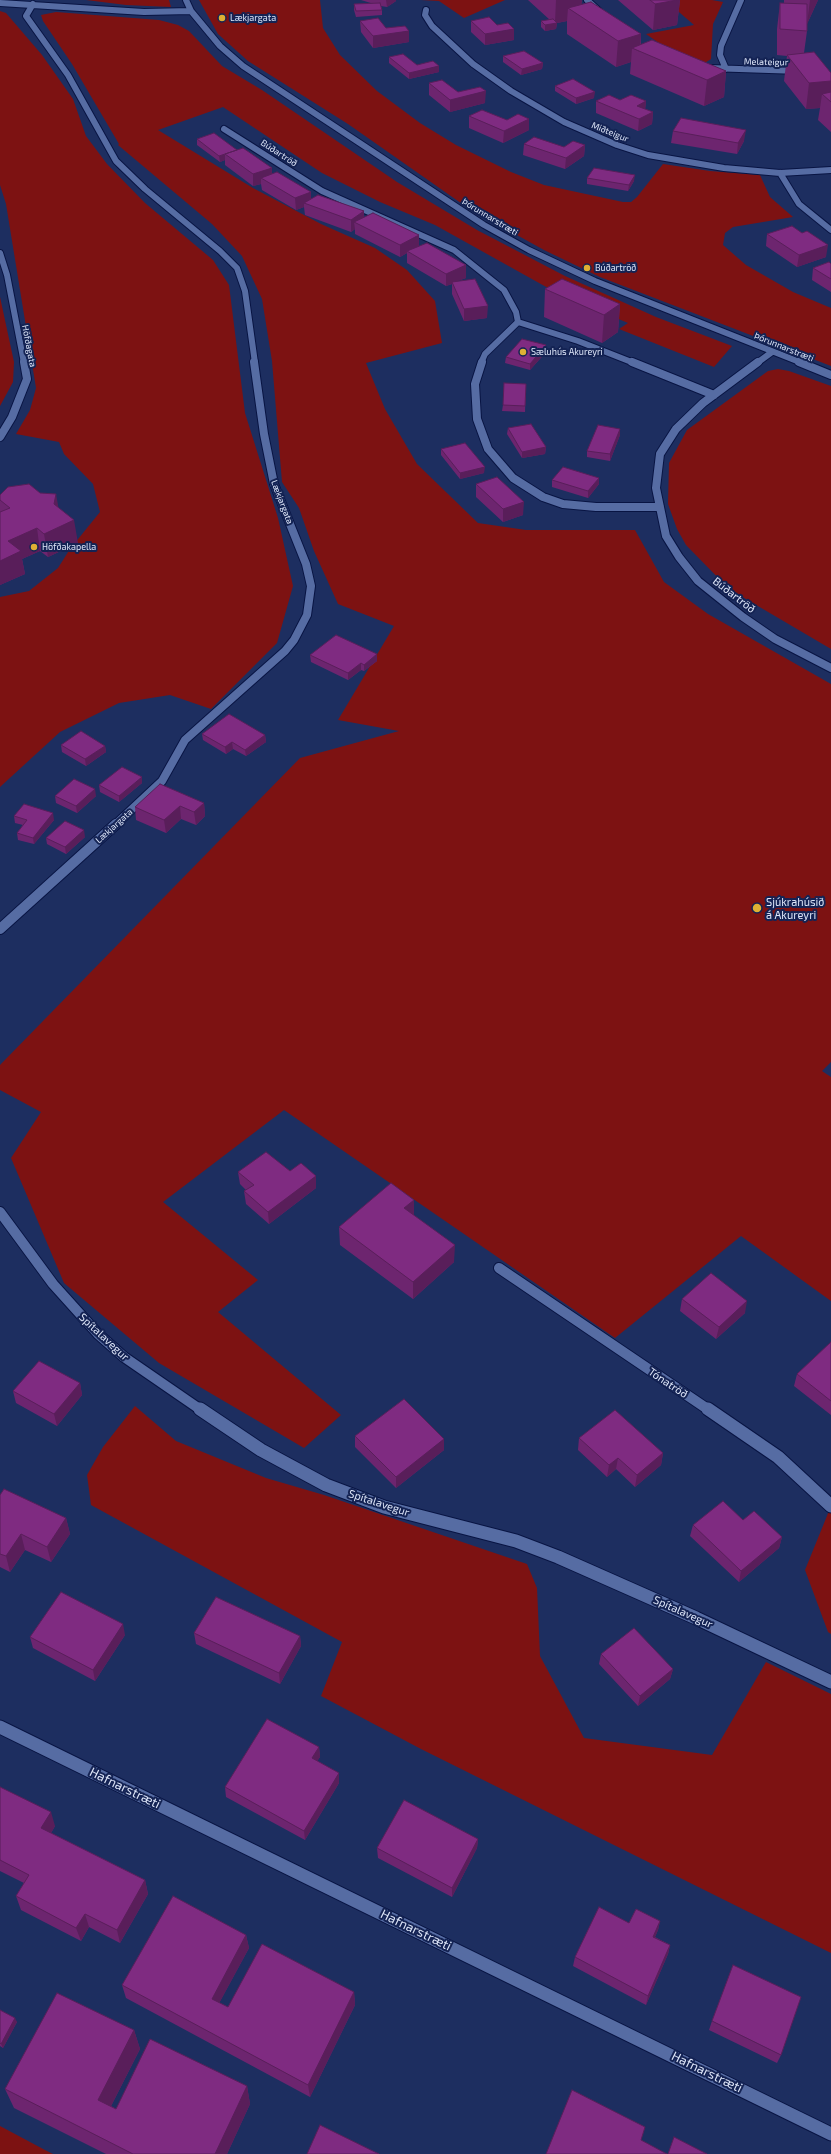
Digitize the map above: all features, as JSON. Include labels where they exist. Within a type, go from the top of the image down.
[{"type":"street","name":"Þórunnarstræti","points":[[186,0],[191,11],[220,46],[243,66],[484,225],[529,250],[595,281],[831,375]]},
{"type":"street","points":[[587,0],[602,14]]},
{"type":"street","points":[[726,69],[720,55],[721,46],[741,0]]},
{"type":"street","points":[[0,3],[144,12],[191,11]]},
{"type":"street","name":"Lækjargata","points":[[0,929],[153,790],[162,781],[185,740],[281,655],[294,640],[301,627],[310,600],[311,586],[306,564],[274,484],[264,434],[245,291],[237,268],[220,250],[145,189],[116,161],[64,70],[26,16],[33,4]]},
{"type":"street","name":"Miðteigur","points":[[426,10],[426,15],[432,26],[473,64],[511,91],[564,122],[590,134],[648,155],[683,162],[780,173],[831,170]]},
{"type":"street","name":"Melateigur","points":[[701,68],[808,71]]},
{"type":"street","name":"Búðartröð","points":[[224,129],[322,191],[454,250],[504,290],[516,312],[518,322]]},
{"type":"street","points":[[780,173],[799,204],[831,230]]},
{"type":"street","name":"Höfðagata","points":[[0,253],[7,275],[27,379],[12,417],[0,437]]},
{"type":"street","points":[[660,507],[596,507],[563,504],[543,497],[513,478],[488,449],[477,419],[475,384],[478,371],[485,354],[518,322],[585,344],[714,395]]},
{"type":"street","name":"Búðartröð","points":[[772,352],[714,395],[676,429],[660,454],[656,488],[666,536],[679,557],[698,580],[743,617],[775,639],[831,668]]},
{"type":"street","name":"Spítalavegur","points":[[0,1212],[52,1284],[98,1334],[124,1357],[157,1381],[261,1450],[326,1485],[384,1507],[516,1541],[558,1557],[696,1618],[831,1682]]},
{"type":"street","name":"Tónatröð","points":[[499,1268],[778,1458],[831,1506]]},
{"type":"street","name":"Hafnarstræti","points":[[0,1727],[762,2098],[831,2134]]},
{"type":"shaded area","points":[[86,0],[169,0],[171,7],[126,5]]},
{"type":"shaded area","points":[[199,0],[320,0],[323,28],[340,55],[377,91],[420,123],[456,145],[511,172],[544,185],[623,202],[631,202],[637,197],[663,164],[710,171],[760,175],[770,197],[793,217],[733,227],[725,233],[723,245],[746,265],[793,292],[831,308],[831,366],[600,277],[544,250],[468,208],[348,124],[248,61],[218,34]]},
{"type":"shaded area","points":[[421,0],[505,0],[464,18],[439,1]]},
{"type":"shaded area","points":[[665,0],[712,0],[723,2],[713,24],[711,59],[703,64],[669,50],[646,34],[694,25]]},
{"type":"shaded area","points":[[0,11],[6,13],[42,55],[73,99],[86,136],[107,164],[145,203],[213,260],[229,285],[245,413],[278,518],[293,586],[277,643],[211,709],[170,695],[119,703],[60,732],[0,787],[0,597],[29,591],[58,568],[70,549],[100,512],[93,484],[64,454],[59,442],[16,434],[30,410],[36,388],[6,204],[0,185]]},
{"type":"shaded area","points":[[56,12],[159,20],[178,25],[189,31],[222,66],[262,90],[397,182],[477,230],[565,276],[656,317],[732,346],[714,367],[619,329],[628,323],[557,293],[435,225],[380,202],[322,173],[223,107],[158,130],[253,188],[321,224],[375,248],[407,270],[435,301],[442,343],[366,363],[385,409],[417,464],[478,523],[526,530],[635,530],[664,582],[708,614],[831,684],[831,1062],[822,1071],[831,1077],[831,1301],[741,1236],[615,1338],[284,1110],[163,1202],[258,1280],[218,1312],[341,1415],[304,1448],[159,1363],[64,1283],[11,1158],[41,1112],[0,1090],[0,1065],[300,758],[399,731],[338,720],[394,626],[338,604],[314,551],[299,508],[282,482],[272,361],[262,299],[242,256],[212,224],[118,145],[119,144],[72,64],[43,21],[41,15]]},
{"type":"shaded area","points":[[0,297],[14,362],[13,382],[0,406]]},
{"type":"shaded area","points":[[778,369],[789,371],[831,386],[831,649],[729,589],[686,545],[677,529],[668,504],[669,463],[687,430],[768,371]]},
{"type":"shaded area","points":[[135,1406],[176,1441],[266,1478],[324,1495],[527,1564],[537,1588],[540,1656],[584,1738],[712,1755],[766,1662],[831,1694],[831,1953],[421,1749],[321,1696],[342,1642],[91,1505],[87,1475],[103,1447]]},
{"type":"shaded area","points":[[831,1506],[831,1634],[828,1632],[805,1570]]},
{"type":"shaded area","points":[[0,2126],[45,2150],[53,2154],[0,2154]]},
{"type":"building","points":[[650,0],[677,0],[655,4]]},
{"type":"building","points":[[591,2],[641,34],[618,41],[568,8]]},
{"type":"building","points":[[380,3],[382,10],[356,11],[354,4]]},
{"type":"building","points":[[780,3],[807,4],[807,31],[780,29]]},
{"type":"building","points":[[489,17],[497,25],[508,23],[514,29],[485,34],[471,21]]},
{"type":"building","points":[[378,18],[386,28],[405,26],[409,31],[373,36],[360,21]]},
{"type":"building","points":[[553,19],[557,23],[545,25],[541,21]]},
{"type":"building","points":[[652,40],[726,71],[707,80],[632,48]]},
{"type":"building","points":[[524,51],[543,63],[522,69],[503,56]]},
{"type":"building","points":[[814,52],[831,73],[831,81],[809,83],[787,55]]},
{"type":"building","points":[[403,54],[417,65],[433,61],[439,66],[409,73],[389,57]]},
{"type":"building","points":[[573,79],[595,92],[576,98],[555,86]]},
{"type":"building","points":[[442,80],[458,92],[480,87],[486,91],[450,100],[429,83]]},
{"type":"building","points":[[831,92],[831,102],[822,94]]},
{"type":"building","points":[[609,95],[620,100],[631,95],[646,101],[637,106],[653,112],[639,119],[596,101]]},
{"type":"building","points":[[482,110],[507,120],[518,114],[529,119],[504,131],[469,116]]},
{"type":"building","points":[[681,118],[746,130],[738,143],[673,131]]},
{"type":"building","points":[[214,133],[237,150],[219,156],[197,139]]},
{"type":"building","points":[[534,137],[564,147],[573,141],[585,145],[566,158],[524,144]]},
{"type":"building","points":[[243,148],[272,168],[253,174],[225,154]]},
{"type":"building","points":[[594,168],[635,175],[629,185],[587,178]]},
{"type":"building","points":[[277,172],[311,192],[295,198],[261,178]]},
{"type":"building","points":[[318,195],[364,211],[351,220],[304,203]]},
{"type":"building","points":[[373,213],[419,235],[400,245],[354,222]]},
{"type":"building","points":[[792,226],[802,233],[807,231],[828,245],[799,255],[767,234]]},
{"type":"building","points":[[427,243],[466,265],[446,274],[407,251]]},
{"type":"building","points":[[829,262],[831,264],[831,279],[813,268]]},
{"type":"building","points":[[475,279],[488,306],[464,309],[452,282]]},
{"type":"building","points":[[562,279],[620,304],[604,315],[545,289]]},
{"type":"building","points":[[522,339],[546,345],[530,364],[506,357]]},
{"type":"building","points":[[504,383],[526,384],[525,406],[503,405]]},
{"type":"building","points":[[531,424],[546,447],[522,452],[508,428]]},
{"type":"building","points":[[598,425],[620,429],[610,454],[587,451]]},
{"type":"building","points":[[465,443],[485,467],[460,473],[441,449]]},
{"type":"building","points":[[563,467],[599,478],[588,491],[552,480]]},
{"type":"building","points":[[497,477],[524,502],[503,509],[476,484]]},
{"type":"building","points":[[29,484],[40,493],[56,494],[54,504],[74,520],[44,534],[37,528],[8,541],[21,551],[0,561],[0,512],[10,508],[0,500],[0,495],[8,487]]},
{"type":"building","points":[[336,635],[377,654],[364,665],[361,663],[348,673],[310,655]]},
{"type":"building","points":[[229,714],[265,735],[245,750],[232,742],[225,747],[202,734]]},
{"type":"building","points":[[81,731],[105,746],[85,759],[61,745]]},
{"type":"building","points":[[122,767],[142,777],[119,796],[99,785]]},
{"type":"building","points":[[74,779],[95,789],[76,806],[55,796]]},
{"type":"building","points":[[160,784],[204,803],[194,812],[180,806],[164,820],[135,807]]},
{"type":"building","points":[[24,804],[53,813],[33,838],[17,833],[27,820],[14,816]]},
{"type":"building","points":[[65,821],[84,830],[65,847],[46,838]]},
{"type":"building","points":[[266,1152],[290,1171],[301,1163],[316,1176],[268,1212],[244,1191],[254,1185],[238,1172]]},
{"type":"building","points":[[391,1183],[414,1200],[404,1208],[455,1245],[413,1282],[339,1227]]},
{"type":"building","points":[[711,1273],[747,1301],[719,1327],[682,1299]]},
{"type":"building","points":[[831,1342],[831,1401],[797,1374]]},
{"type":"building","points":[[39,1361],[80,1383],[54,1414],[13,1391]]},
{"type":"building","points":[[404,1399],[444,1439],[396,1477],[355,1436]]},
{"type":"building","points":[[615,1410],[663,1453],[637,1475],[618,1458],[609,1465],[579,1438]]},
{"type":"building","points":[[4,1489],[66,1518],[47,1547],[21,1534],[6,1556],[0,1554],[0,1495]]},
{"type":"building","points":[[723,1501],[743,1520],[754,1511],[782,1537],[741,1571],[693,1525]]},
{"type":"building","points":[[61,1592],[123,1624],[93,1670],[30,1637]]},
{"type":"building","points":[[216,1597],[300,1636],[279,1673],[194,1633]]},
{"type":"building","points":[[634,1628],[673,1669],[640,1696],[601,1654]]},
{"type":"building","points":[[267,1719],[319,1747],[312,1758],[339,1773],[304,1831],[225,1787]]},
{"type":"building","points":[[0,1787],[51,1812],[41,1828],[145,1880],[117,1930],[85,1914],[76,1928],[16,1896],[29,1875],[0,1860]]},
{"type":"building","points":[[404,1800],[478,1839],[452,1888],[377,1848]]},
{"type":"building","points":[[173,1896],[246,1935],[212,1999],[228,2007],[262,1944],[354,1992],[308,2085],[122,1985]]},
{"type":"building","points":[[599,1907],[629,1923],[636,1909],[660,1921],[653,1937],[670,1945],[648,1996],[575,1957]]},
{"type":"building","points":[[733,1965],[801,1997],[781,2055],[712,2021]]},
{"type":"building","points":[[57,1993],[134,2030],[98,2100],[116,2109],[150,2039],[247,2086],[215,2154],[133,2154],[5,2089]]},
{"type":"building","points":[[0,2010],[15,2018],[1,2044],[0,2043]]},
{"type":"building","points":[[572,2090],[645,2127],[641,2140],[667,2154],[546,2154]]},
{"type":"building","points":[[320,2125],[379,2154],[307,2154]]},
{"type":"building","points":[[674,2137],[707,2154],[668,2154]]},
{"type":"place","name":"Lækjargata","points":[[222,18]]},
{"type":"place","name":"Búðartröð","points":[[587,268]]},
{"type":"place","name":"Sæluhús Akureyri","points":[[523,352]]},
{"type":"place","name":"Höfðakapella","points":[[34,547]]},
{"type":"place","name":"Sjúkrahúsið á Akureyri","points":[[757,908]]}]
